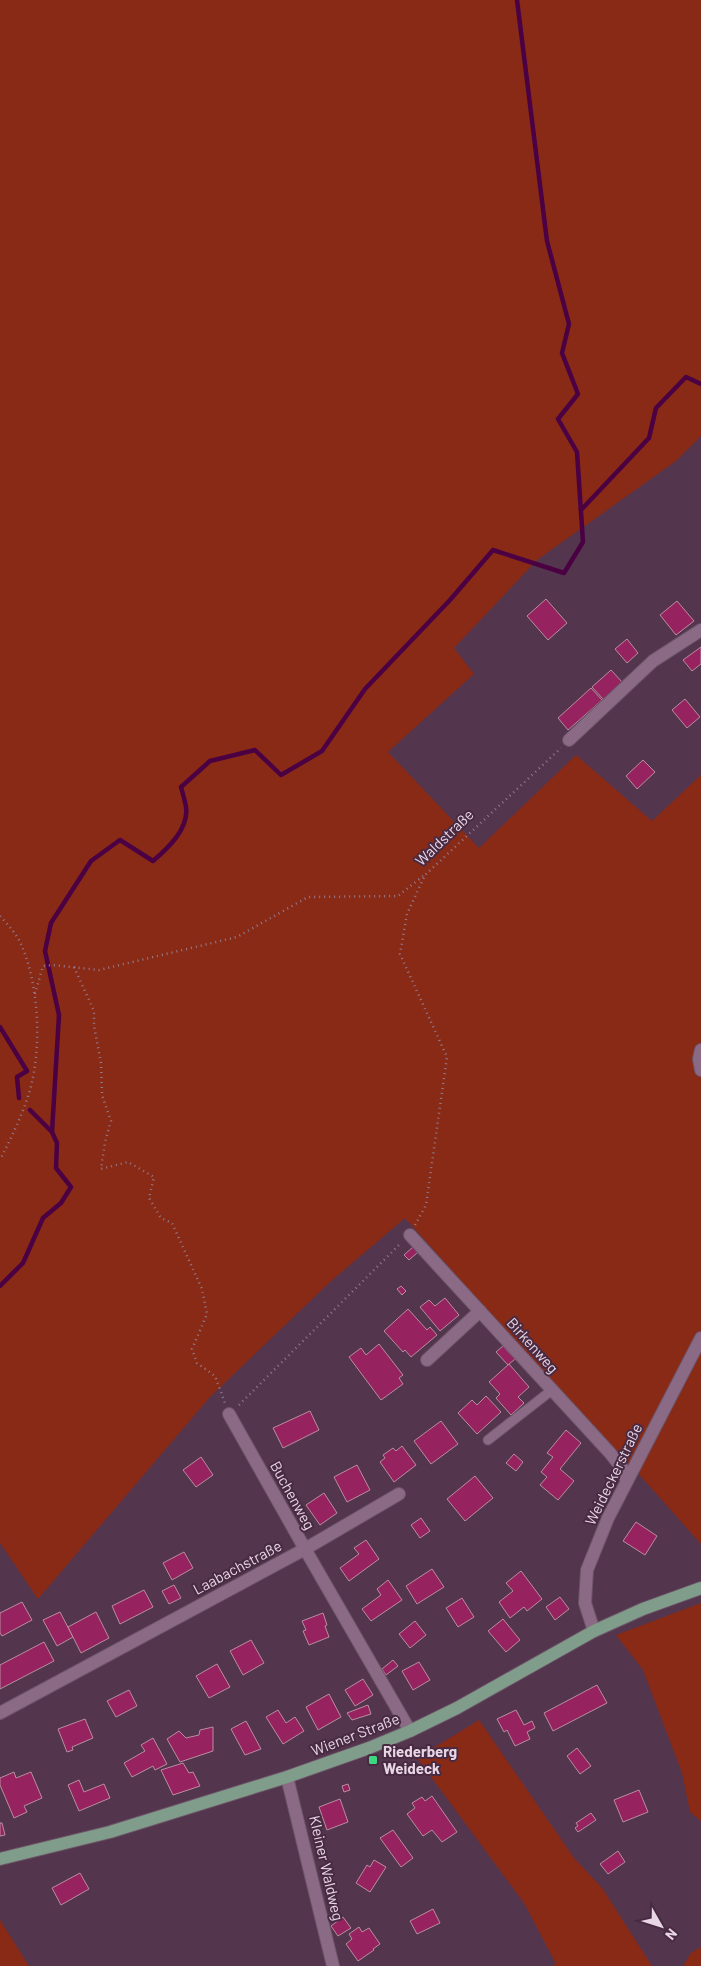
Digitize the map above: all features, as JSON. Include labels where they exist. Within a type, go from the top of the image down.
[{"type":"main road","name":"Wiener Straße","points":[[0,1859],[110,1832],[287,1777],[410,1731],[463,1704],[594,1631],[643,1608],[701,1588]]},
{"type":"street","points":[[569,740],[653,662],[701,630]]},
{"type":"street","points":[[701,1050],[699,1059],[701,1070]]},
{"type":"street","name":"Birkenweg","points":[[410,1235],[610,1453],[622,1468],[627,1481]]},
{"type":"street","points":[[427,1360],[480,1311]]},
{"type":"street","name":"Weideckerstraße","points":[[594,1631],[585,1604],[587,1570],[608,1518],[701,1338]]},
{"type":"street","name":"Buchenweg","points":[[230,1414],[305,1549],[399,1494]]},
{"type":"street","name":"Laabachstraße","points":[[0,1713],[305,1549],[410,1731]]},
{"type":"street","name":"Kleiner Waldweg","points":[[287,1777],[333,1966]]},
{"type":"lane","points":[[488,1440],[552,1390]]},
{"type":"path","name":"Waldstraße","points":[[230,1414],[410,1235],[426,1205],[447,1057],[400,954],[407,914],[425,875],[569,740]]},
{"type":"path","points":[[35,994],[43,966],[53,965],[99,970],[237,937],[308,896],[398,896],[425,875]]},
{"type":"path","points":[[0,916],[21,943],[31,974],[35,994],[36,1036],[30,1090],[13,1134],[0,1160]]},
{"type":"path","points":[[74,967],[94,1011],[94,1026],[101,1063],[102,1095],[111,1121],[105,1142],[101,1169],[128,1162],[154,1177],[149,1198],[161,1218],[172,1223],[202,1289],[207,1314],[192,1349],[197,1363],[215,1376],[230,1414]]},
{"type":"shaded area","points":[[0,0],[701,0],[701,436],[676,461],[537,560],[454,648],[474,674],[388,752],[479,848],[576,755],[652,821],[701,775],[701,1544],[628,1462],[553,1384],[405,1218],[330,1282],[210,1397],[38,1599],[0,1543]]},
{"type":"shaded area","points":[[701,1603],[701,1821],[690,1812],[682,1773],[643,1670],[616,1635]]},
{"type":"shaded area","points":[[479,1720],[574,1858],[602,1888],[652,1966],[554,1966],[555,1962],[524,1903],[417,1758]]},
{"type":"shaded area","points":[[0,1920],[29,1966],[0,1966]]},
{"type":"shaded area","points":[[701,1947],[701,1966],[683,1966],[691,1953]]},
{"type":"building","points":[[546,599],[567,623],[548,640],[527,616]]},
{"type":"building","points":[[677,601],[694,621],[676,635],[660,615]]},
{"type":"building","points":[[627,639],[638,653],[627,663],[615,649]]},
{"type":"building","points":[[701,647],[701,664],[692,671],[683,660]]},
{"type":"building","points":[[611,670],[623,683],[604,700],[592,687]]},
{"type":"building","points":[[591,688],[602,700],[568,730],[558,718]]},
{"type":"building","points":[[685,699],[700,717],[687,728],[672,710]]},
{"type":"building","points":[[643,760],[655,772],[637,789],[626,776]]},
{"type":"building","points":[[413,1247],[418,1252],[409,1260],[404,1255]]},
{"type":"building","points":[[401,1286],[406,1291],[402,1295],[397,1289]]},
{"type":"building","points":[[445,1298],[459,1315],[440,1331],[420,1307],[429,1300],[435,1306]]},
{"type":"building","points":[[408,1309],[427,1330],[430,1327],[437,1335],[411,1357],[405,1350],[403,1352],[384,1331]]},
{"type":"building","points":[[379,1344],[403,1375],[399,1378],[403,1384],[381,1400],[349,1357],[361,1348],[366,1355]]},
{"type":"building","points":[[503,1346],[515,1359],[508,1365],[496,1352]]},
{"type":"building","points":[[509,1364],[529,1387],[518,1397],[524,1403],[511,1415],[496,1398],[500,1394],[489,1382]]},
{"type":"building","points":[[486,1396],[501,1412],[477,1434],[458,1413],[472,1400],[477,1405]]},
{"type":"building","points":[[310,1411],[319,1430],[283,1448],[273,1428]]},
{"type":"building","points":[[441,1421],[458,1444],[431,1464],[414,1441]]},
{"type":"building","points":[[566,1430],[581,1443],[560,1469],[574,1481],[558,1500],[540,1485],[547,1477],[541,1472],[553,1457],[547,1453]]},
{"type":"building","points":[[402,1446],[416,1465],[394,1482],[380,1462],[385,1458],[383,1455],[393,1448],[396,1451]]},
{"type":"building","points":[[514,1454],[523,1462],[516,1471],[506,1463]]},
{"type":"building","points":[[201,1457],[213,1475],[196,1487],[183,1470]]},
{"type":"building","points":[[357,1465],[370,1490],[347,1502],[334,1477]]},
{"type":"building","points":[[475,1476],[493,1498],[465,1521],[447,1499]]},
{"type":"building","points":[[324,1493],[337,1513],[320,1525],[306,1505]]},
{"type":"building","points":[[421,1518],[430,1531],[420,1538],[411,1525]]},
{"type":"building","points":[[636,1522],[657,1536],[645,1555],[623,1541]]},
{"type":"building","points":[[366,1540],[379,1559],[349,1581],[340,1568],[359,1554],[354,1548]]},
{"type":"building","points":[[184,1552],[193,1568],[172,1580],[163,1563]]},
{"type":"building","points":[[432,1569],[444,1587],[417,1604],[406,1586]]},
{"type":"building","points":[[521,1571],[542,1599],[527,1611],[524,1607],[510,1618],[499,1602],[513,1591],[506,1583]]},
{"type":"building","points":[[388,1580],[402,1600],[371,1621],[362,1609],[381,1595],[377,1589]]},
{"type":"building","points":[[174,1585],[181,1598],[169,1604],[162,1591]]},
{"type":"building","points":[[144,1590],[153,1607],[120,1624],[112,1606]]},
{"type":"building","points":[[560,1597],[569,1609],[555,1620],[546,1607]]},
{"type":"building","points":[[462,1598],[474,1617],[458,1627],[446,1608]]},
{"type":"building","points":[[22,1602],[32,1620],[2,1636],[0,1633],[0,1613]]},
{"type":"building","points":[[60,1612],[73,1637],[57,1646],[43,1620]]},
{"type":"building","points":[[96,1612],[109,1638],[81,1653],[68,1627]]},
{"type":"building","points":[[323,1613],[329,1637],[309,1645],[303,1631],[306,1630],[302,1621]]},
{"type":"building","points":[[503,1619],[520,1640],[506,1652],[488,1631]]},
{"type":"building","points":[[415,1621],[426,1635],[410,1648],[399,1634]]},
{"type":"building","points":[[251,1640],[264,1663],[243,1675],[230,1651]]},
{"type":"building","points":[[44,1642],[54,1661],[0,1689],[0,1665]]},
{"type":"building","points":[[393,1660],[398,1666],[386,1675],[382,1669]]},
{"type":"building","points":[[419,1662],[430,1680],[413,1690],[402,1671]]},
{"type":"building","points":[[217,1664],[230,1687],[209,1698],[196,1676]]},
{"type":"building","points":[[363,1679],[373,1695],[355,1706],[345,1690]]},
{"type":"building","points":[[597,1685],[607,1703],[553,1731],[544,1713]]},
{"type":"building","points":[[129,1690],[137,1706],[116,1717],[107,1701]]},
{"type":"building","points":[[329,1694],[341,1717],[318,1730],[306,1707]]},
{"type":"building","points":[[368,1705],[371,1714],[352,1720],[347,1713]]},
{"type":"building","points":[[278,1710],[286,1723],[295,1717],[304,1731],[283,1744],[266,1717]]},
{"type":"building","points":[[516,1710],[524,1725],[532,1721],[535,1728],[527,1732],[530,1739],[515,1746],[507,1730],[504,1732],[497,1719]]},
{"type":"building","points":[[85,1719],[93,1738],[72,1747],[73,1750],[67,1752],[58,1729]]},
{"type":"building","points":[[246,1721],[261,1749],[245,1755],[231,1729]]},
{"type":"building","points":[[213,1727],[213,1751],[180,1762],[167,1739],[179,1731],[186,1738],[199,1735],[200,1730]]},
{"type":"building","points":[[153,1738],[167,1764],[155,1770],[153,1766],[132,1777],[124,1763],[145,1751],[141,1745]]},
{"type":"building","points":[[577,1748],[591,1766],[580,1774],[567,1756]]},
{"type":"building","points":[[183,1763],[189,1773],[193,1772],[200,1786],[173,1795],[161,1770]]},
{"type":"building","points":[[14,1772],[16,1778],[31,1772],[42,1798],[24,1806],[27,1812],[14,1818],[0,1785],[0,1778]]},
{"type":"building","points":[[79,1780],[84,1792],[104,1784],[110,1798],[79,1811],[68,1785]]},
{"type":"building","points":[[348,1784],[350,1790],[344,1792],[342,1786]]},
{"type":"building","points":[[639,1790],[648,1812],[623,1822],[614,1800]]},
{"type":"building","points":[[432,1796],[457,1832],[442,1842],[432,1830],[423,1836],[407,1814],[415,1808],[412,1803],[422,1797],[425,1801]]},
{"type":"building","points":[[340,1799],[348,1822],[327,1830],[319,1807]]},
{"type":"building","points":[[591,1813],[596,1820],[578,1832],[575,1828],[578,1826],[576,1823]]},
{"type":"building","points":[[0,1823],[2,1823],[5,1835],[0,1836]]},
{"type":"building","points":[[393,1830],[413,1858],[401,1867],[380,1838]]},
{"type":"building","points":[[618,1851],[625,1862],[608,1874],[600,1864]]},
{"type":"building","points":[[374,1860],[386,1867],[370,1892],[356,1883],[367,1865],[370,1867]]},
{"type":"building","points":[[80,1873],[89,1889],[61,1905],[52,1888]]},
{"type":"building","points":[[433,1909],[440,1923],[417,1934],[410,1921]]},
{"type":"building","points":[[343,1917],[351,1928],[338,1936],[331,1926]]},
{"type":"building","points":[[359,1927],[362,1932],[369,1928],[380,1944],[358,1961],[346,1944],[352,1939],[349,1934]]},
{"type":"waterway","points":[[52,1132],[59,1015],[45,951],[51,923],[91,861],[120,840],[153,861],[171,844],[184,823],[186,807],[181,787],[210,761],[255,750],[281,775],[322,751],[365,689],[450,600],[493,550],[564,573],[583,542],[577,452],[558,419],[578,394],[562,353],[569,324],[547,241],[517,0]]},
{"type":"waterway","points":[[581,510],[649,438],[656,408],[686,377],[701,384]]},
{"type":"waterway","points":[[0,1027],[27,1071],[17,1077],[19,1098]]},
{"type":"waterway","points":[[0,1286],[23,1263],[43,1218],[61,1203],[71,1187],[56,1168],[57,1143],[52,1132],[30,1110]]},
{"type":"place","name":"Riederberg Weideck","points":[[373,1760]]}]
